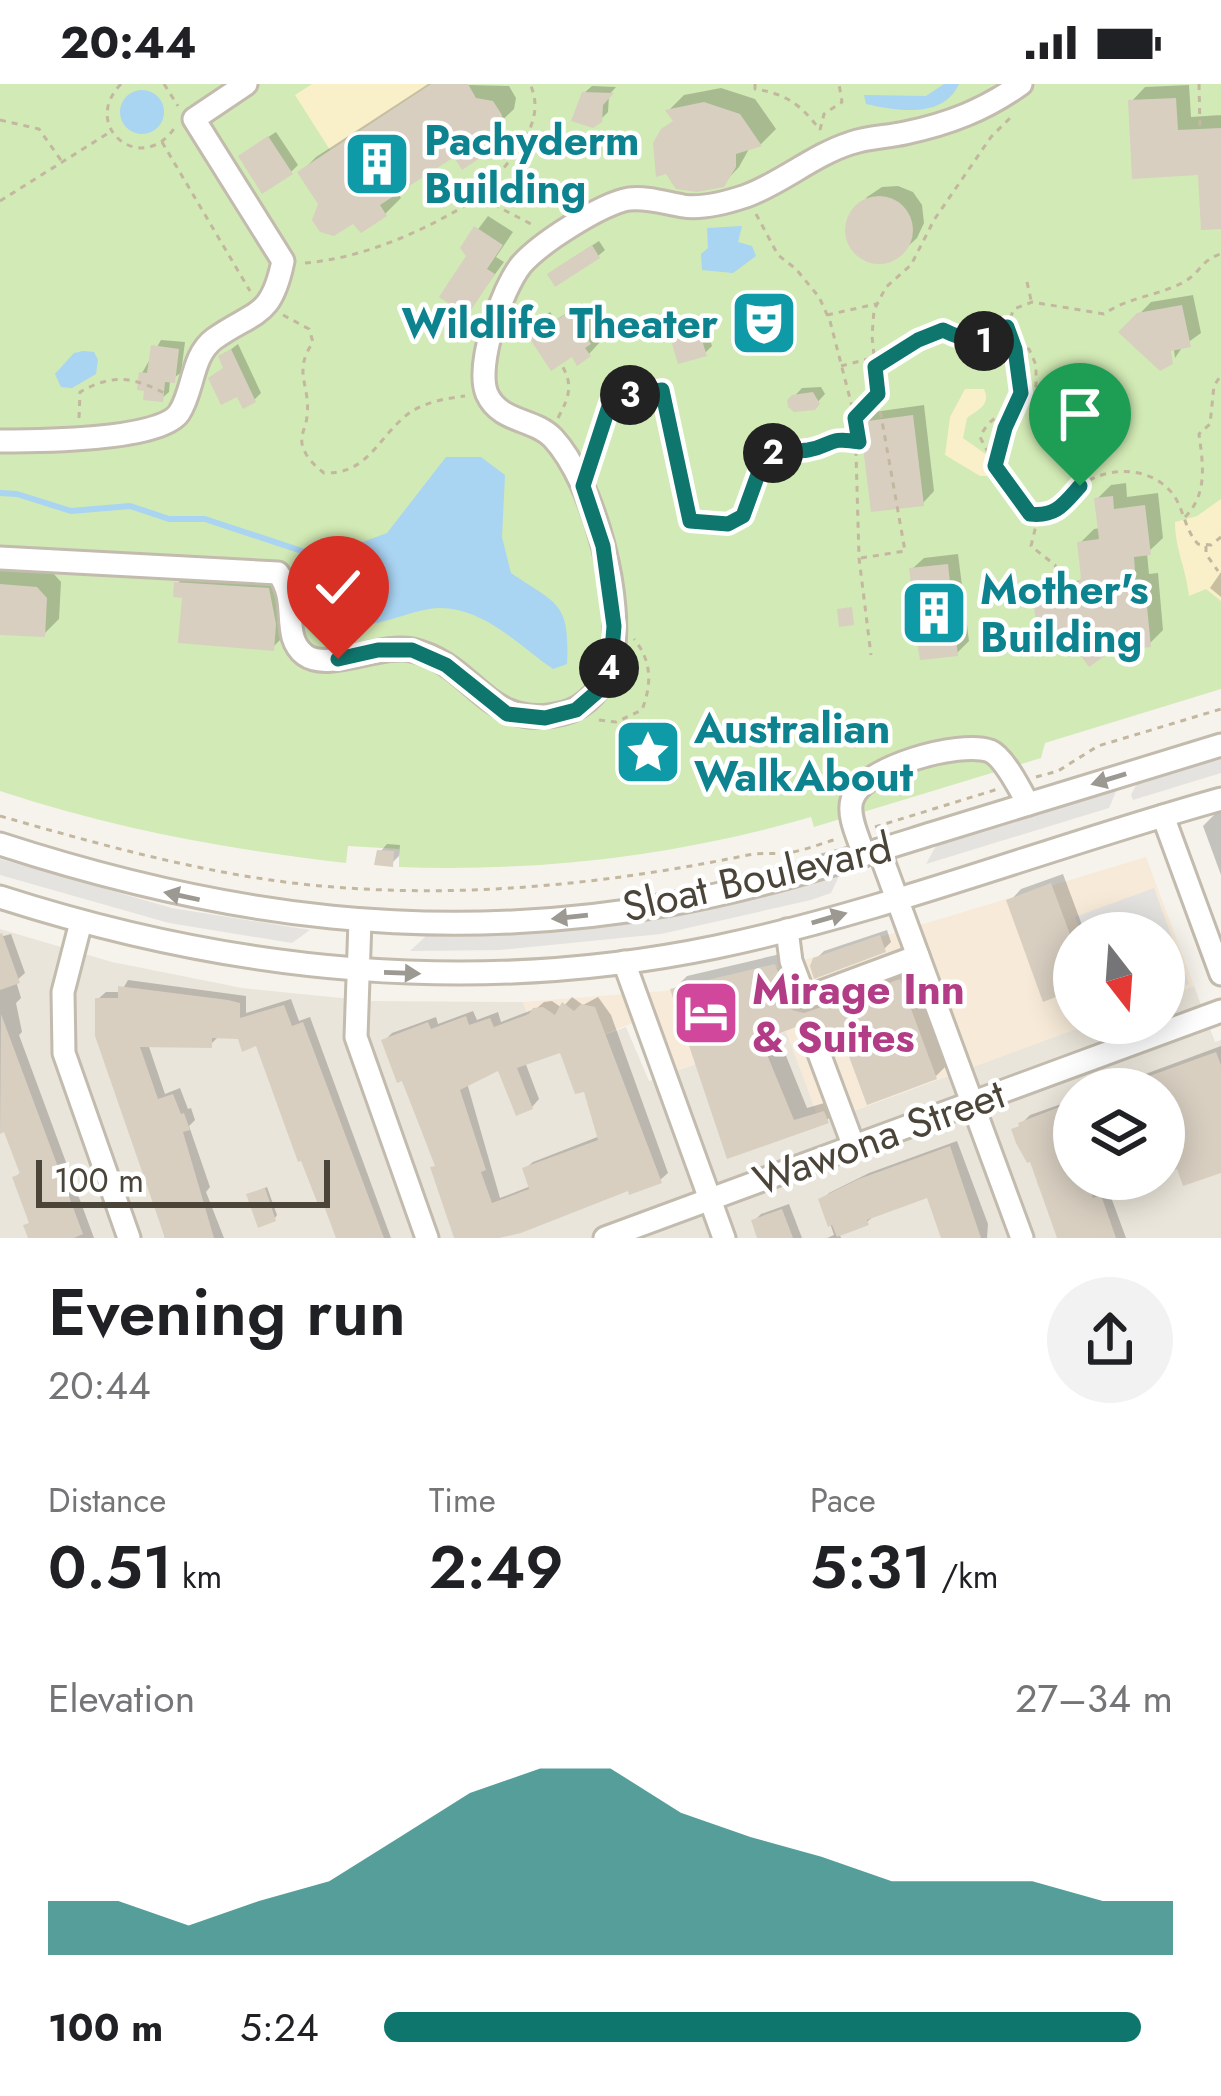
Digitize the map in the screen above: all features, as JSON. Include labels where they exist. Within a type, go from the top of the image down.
[{"type":"street","points":[[0,441],[83,437],[168,424],[186,400],[208,345],[262,312],[280,280],[284,261],[194,118],[246,84]]},
{"type":"street","points":[[0,558],[278,573],[288,586],[290,633],[301,652],[314,660],[412,650],[446,665],[507,714],[545,718],[576,710],[598,691],[611,663],[614,626],[603,546],[583,486],[550,435],[500,412],[486,392],[484,362],[511,282],[523,263],[556,237],[627,200],[659,200],[688,207],[748,196],[818,155],[856,141],[953,121],[994,103],[1021,84]]},
{"type":"street","name":"Sloat Boulevard","points":[[0,844],[85,872],[193,898],[360,920],[467,923],[612,913],[732,892],[1221,745]]},
{"type":"street","points":[[1022,1238],[896,897],[857,832],[850,808],[855,792],[873,776],[955,750],[989,751],[1002,761],[1028,804]]},
{"type":"street","name":"Sloat Boulevard","points":[[0,897],[210,953],[356,971],[514,973],[624,962],[788,930],[1221,800]]},
{"type":"street","points":[[1163,816],[1221,974]]},
{"type":"street","points":[[360,920],[354,1020],[359,1052],[427,1238]]},
{"type":"street","points":[[81,922],[63,992],[64,1053],[129,1238]]},
{"type":"street","points":[[788,930],[791,962],[805,998],[918,956]]},
{"type":"street","points":[[624,962],[724,1238]]},
{"type":"street","name":"Wawona Street","points":[[605,1238],[1221,1011]]},
{"type":"street","points":[[817,1048],[854,1147]]},
{"type":"path","points":[[121,84],[107,106],[112,131],[131,147],[162,142],[178,119]]},
{"type":"path","points":[[164,84],[178,111]]},
{"type":"path","points":[[284,261],[308,263],[357,251],[440,222],[479,197],[526,137],[537,111],[530,84]]},
{"type":"path","points":[[755,84],[755,89],[783,94],[803,108],[820,130]]},
{"type":"path","points":[[818,155],[824,114],[842,102],[839,84]]},
{"type":"path","points":[[1199,84],[1200,129]]},
{"type":"path","points":[[859,558],[905,551],[874,358],[872,336],[878,304],[886,287],[911,265],[934,220],[992,137],[1019,109]]},
{"type":"path","points":[[0,120],[39,130],[63,163]]},
{"type":"path","points":[[0,201],[112,131]]},
{"type":"path","points":[[162,142],[262,312],[289,317],[309,329],[313,342],[304,354],[301,376],[308,418],[301,432],[303,449],[324,473],[342,473],[363,462],[401,420],[424,405],[486,392]]},
{"type":"path","points":[[748,196],[778,255],[819,297],[842,366],[859,442],[859,558],[871,655]]},
{"type":"path","points":[[479,197],[556,237]]},
{"type":"path","points":[[875,367],[943,330],[966,341],[988,341],[1007,327],[1014,310],[1031,302],[1104,314],[1120,302],[1162,293],[1191,279],[1206,258],[1221,254]]},
{"type":"path","points":[[1027,282],[1031,302]]},
{"type":"path","points":[[827,315],[878,304]]},
{"type":"path","points":[[995,466],[1021,393],[1007,327]]},
{"type":"path","points":[[1015,349],[1029,350],[1036,365],[1036,386],[1021,393]]},
{"type":"path","points":[[842,366],[874,358]]},
{"type":"path","points":[[550,435],[569,396],[569,378],[561,364]]},
{"type":"path","points":[[1183,519],[1197,505],[1204,470],[1199,434],[1210,424],[1214,386],[1221,375]]},
{"type":"path","points":[[83,437],[76,399],[101,380],[122,376],[186,400]]},
{"type":"path","points":[[583,486],[610,403],[623,396],[662,390],[690,521],[728,524],[743,516],[765,455],[812,450],[836,437],[859,442]]},
{"type":"path","points":[[855,418],[878,394]]},
{"type":"path","points":[[1012,412],[996,416],[980,437],[1030,514],[1046,516],[1080,486],[1123,471],[1150,473],[1174,495],[1198,544],[1221,537]]},
{"type":"path","points":[[1039,515],[1030,546],[1055,565],[1061,585]]},
{"type":"path","points":[[1206,544],[1206,554],[1218,571]]},
{"type":"path","points":[[576,710],[592,719],[616,722],[642,710],[650,689],[647,662],[638,641],[614,626]]},
{"type":"path","points":[[0,816],[206,869],[319,886],[395,890],[591,883],[754,854],[792,853],[1058,771],[1098,746],[1221,709]]},
{"type":"shaded area","points":[[1221,757],[1221,773],[1133,800],[1137,783]]},
{"type":"shaded area","points":[[1117,789],[1109,808],[926,864],[937,844]]},
{"type":"shaded area","points":[[1146,857],[1166,912],[1053,912],[1053,1037],[820,1123],[786,1031],[664,1075],[643,1019],[543,1058],[523,1002],[664,991],[774,969]]},
{"type":"shaded area","points":[[0,859],[172,908],[310,930],[292,943],[169,923],[0,875]]},
{"type":"shaded area","points":[[840,874],[831,893],[811,900],[661,934],[501,950],[410,951],[427,935],[500,935],[614,924],[732,903]]},
{"type":"shaded area","points":[[1154,888],[1163,912],[1089,912]]},
{"type":"shaded area","points":[[0,929],[112,962],[242,988],[371,1001],[523,1002],[543,1058],[626,1027],[649,1081],[786,1031],[821,1123],[1053,1037],[1053,1044],[1185,1044],[1185,989],[1194,986],[1215,1042],[1221,1040],[1221,1238],[0,1238]]},
{"type":"shaded area","points":[[1185,962],[1194,986],[1185,989]]},
{"type":"green space","points":[[0,84],[1221,84],[1221,689],[1045,743],[1041,758],[814,827],[811,817],[709,842],[555,864],[399,867],[399,849],[348,846],[346,863],[129,827],[0,791]]},
{"type":"sand","points":[[312,84],[431,84],[330,150],[295,95]]},
{"type":"sand","points":[[965,389],[984,389],[986,394],[983,406],[967,418],[963,438],[987,455],[991,476],[980,476],[945,455],[950,417]]},
{"type":"sand","points":[[1221,499],[1221,601],[1206,589],[1189,596],[1175,522],[1197,516]]},
{"type":"water","points":[[944,84],[959,84],[942,103],[918,110],[866,104],[864,95],[926,96]]},
{"type":"water","points":[[142,90],[158,96],[164,112],[158,128],[142,134],[126,128],[120,112],[126,96]]},
{"type":"water","points":[[742,226],[738,242],[752,246],[756,256],[733,273],[702,270],[707,228]]},
{"type":"water","points":[[94,352],[96,374],[72,388],[61,387],[55,374],[74,353]]},
{"type":"water","points":[[446,457],[481,457],[505,475],[502,537],[511,573],[558,607],[566,628],[567,664],[553,669],[486,621],[456,610],[425,610],[356,626],[327,616],[317,601],[311,554],[342,541],[360,543],[387,533]]},
{"type":"building","name":"Pachyderm Building","points":[[431,84],[468,84],[476,98],[493,101],[502,115],[500,128],[475,143],[483,156],[462,170],[454,157],[380,205],[387,216],[361,233],[353,224],[334,236],[320,232],[312,220],[318,204],[297,172]]},
{"type":"building","points":[[582,92],[614,93],[603,105],[602,122],[593,128],[571,121]]},
{"type":"building","points":[[1176,98],[1178,130],[1221,128],[1221,229],[1201,230],[1198,175],[1132,179],[1128,100]]},
{"type":"building","points":[[704,102],[740,114],[762,146],[736,154],[736,167],[724,187],[697,192],[676,189],[666,174],[656,177],[653,143],[673,121],[665,110]]},
{"type":"building","points":[[268,136],[293,174],[262,194],[238,156]]},
{"type":"building","points":[[879,196],[903,206],[913,230],[903,254],[879,264],[855,254],[845,230],[855,206]]},
{"type":"building","points":[[474,226],[503,245],[487,269],[495,274],[467,316],[439,297],[466,256],[460,248]]},
{"type":"building","points":[[592,245],[600,258],[555,287],[547,274]]},
{"type":"building","points":[[1182,305],[1191,347],[1171,351],[1173,364],[1160,371],[1118,332],[1137,313]]},
{"type":"building","points":[[569,312],[591,344],[585,348],[591,356],[577,366],[572,357],[551,371],[524,330],[538,321],[543,329]]},
{"type":"building","points":[[696,322],[707,356],[678,364],[668,330]]},
{"type":"building","points":[[151,345],[179,349],[175,383],[165,382],[163,402],[143,400],[144,391],[137,390],[139,372],[147,373]]},
{"type":"building","points":[[231,349],[256,402],[243,409],[237,397],[221,405],[208,378],[223,368],[218,356]]},
{"type":"building","points":[[813,392],[820,404],[815,410],[794,412],[788,407],[792,395]]},
{"type":"building","points":[[913,415],[924,506],[871,512],[860,422]]},
{"type":"building","points":[[1089,434],[1111,451],[1098,468],[1076,452]]},
{"type":"building","points":[[1113,496],[1114,509],[1145,505],[1151,555],[1134,557],[1136,586],[1145,586],[1151,647],[1113,650],[1089,667],[1067,637],[1050,639],[1049,632],[1037,633],[1033,597],[1071,592],[1081,578],[1077,542],[1099,539],[1094,498]]},
{"type":"building","name":"Mother's Building","points":[[948,564],[958,656],[920,660],[909,568]]},
{"type":"building","points":[[174,582],[269,588],[276,624],[274,651],[178,643],[182,598],[173,597]]},
{"type":"building","points":[[0,584],[37,587],[47,598],[45,637],[0,635]]},
{"type":"building","points":[[852,607],[854,625],[839,627],[837,609]]},
{"type":"building","points":[[377,850],[394,851],[393,867],[374,865]]},
{"type":"building","points":[[1051,883],[1062,912],[1053,912],[1053,998],[1043,1002],[1006,900]]},
{"type":"building","points":[[0,934],[20,983],[0,990]]},
{"type":"building","points":[[880,935],[886,952],[814,979],[813,958]]},
{"type":"building","points":[[775,964],[792,1010],[804,1013],[900,979],[937,1079],[867,1105],[838,1027],[812,1034],[804,1024],[761,1040],[794,1120],[824,1111],[829,1123],[727,1159],[670,989]]},
{"type":"building","points":[[118,986],[240,1003],[240,1018],[284,1005],[292,1026],[303,1022],[384,1238],[336,1238],[298,1162],[256,1046],[242,1052],[238,1039],[212,1038],[212,1048],[140,1047],[158,1099],[173,1094],[184,1113],[190,1130],[183,1132],[214,1238],[165,1238],[95,1036],[95,998],[118,998]]},
{"type":"building","points":[[562,1002],[574,1011],[581,1004],[595,1007],[662,1183],[629,1195],[628,1191],[521,1233],[454,1238],[430,1167],[435,1166],[381,1040],[428,1022],[431,1029],[466,1016],[469,1025],[490,1018],[494,1027],[529,1014],[533,1008],[543,1007],[555,1015]],"holes":[[[560,1053],[575,1094],[584,1092],[598,1140],[522,1168],[529,1189],[492,1203],[460,1090],[498,1071],[516,1116],[533,1109],[517,1068]]]},
{"type":"building","points":[[1,1014],[83,1234],[74,1238],[28,1238],[23,1225],[29,1223],[12,1177],[20,1174],[4,1132],[0,1134]]},
{"type":"building","points":[[1216,1052],[1221,1065],[1221,1173],[1185,1185],[1185,1068],[1172,1068]]},
{"type":"building","points":[[1053,1109],[1053,1200],[1103,1200],[1116,1238],[1057,1238],[1030,1162],[1011,1129]]},
{"type":"building","points":[[950,1146],[981,1238],[941,1238],[927,1198],[867,1220],[869,1225],[837,1237],[832,1225],[828,1227],[818,1199]]},
{"type":"building","points":[[265,1188],[276,1221],[258,1228],[246,1194]]},
{"type":"building","points":[[782,1209],[793,1238],[757,1238],[751,1220]]},
{"type":"waterway","points":[[0,493],[71,511],[130,506],[169,519],[205,519],[311,554]]},
{"type":"place","name":"Pachyderm Building","points":[[377,164]]},
{"type":"place","name":"Wildlife Theater","points":[[764,323]]},
{"type":"place","name":"Mother's Building","points":[[934,613]]},
{"type":"place","name":"Australian WalkAbout","points":[[648,752]]},
{"type":"place","name":"Mirage Inn & Suites","points":[[706,1013]]},
{"type":"route","points":[[338,659],[378,650],[412,650],[446,665],[507,714],[545,718],[576,710],[598,691],[611,663],[614,626],[603,546],[583,486],[610,403],[623,396],[662,390],[690,521],[728,524],[743,516],[765,455],[812,450],[836,437],[859,442],[855,418],[878,394],[875,367],[943,330],[966,341],[988,341],[1007,327],[1021,393],[995,466],[1030,514],[1046,516],[1059,509],[1080,486]]}]
